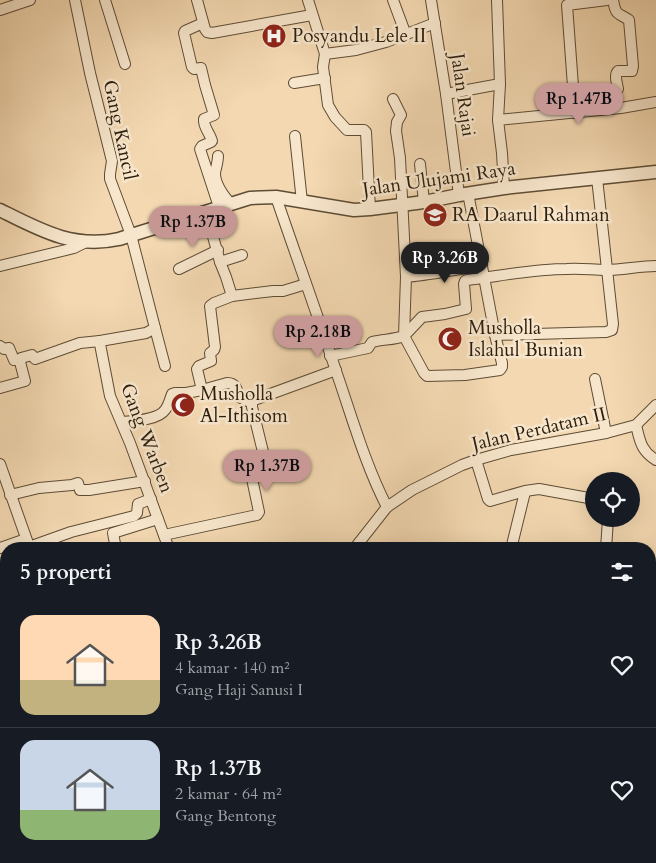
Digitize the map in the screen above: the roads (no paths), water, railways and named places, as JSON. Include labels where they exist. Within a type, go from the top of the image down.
[{"type":"street","points":[[0,10],[30,0]]},
{"type":"street","name":"Gang Kancil","points":[[76,0],[90,73],[112,161],[110,179],[131,235]]},
{"type":"street","points":[[105,0],[125,64]]},
{"type":"street","points":[[197,0],[207,32],[312,15]]},
{"type":"street","points":[[308,0],[325,54],[323,66],[328,105],[335,117],[347,130],[364,130],[366,132],[370,209]]},
{"type":"street","points":[[393,0],[406,35]]},
{"type":"street","name":"Jalan Rajai","points":[[404,336],[427,376],[466,375],[500,370],[502,367],[485,278],[463,194],[432,0]]},
{"type":"street","points":[[497,0],[500,84],[498,120],[504,188]]},
{"type":"street","points":[[575,113],[567,5],[607,0]]},
{"type":"street","points":[[613,0],[618,14],[628,20],[633,66],[632,71],[617,72],[618,88]]},
{"type":"street","points":[[203,23],[184,33],[192,68],[202,68],[206,92],[214,114],[214,116],[203,121],[212,140],[200,149],[224,205]]},
{"type":"street","points":[[325,54],[356,50],[379,44],[435,23]]},
{"type":"street","points":[[294,84],[324,78]]},
{"type":"street","points":[[446,94],[500,84]]},
{"type":"street","points":[[393,98],[401,115],[397,122],[396,131],[400,158],[406,277],[404,336]]},
{"type":"street","points":[[498,120],[620,108],[656,102]]},
{"type":"street","points":[[295,136],[302,202]]},
{"type":"street","points":[[218,156],[215,174],[223,196],[224,205]]},
{"type":"street","points":[[420,164],[424,202]]},
{"type":"street","name":"Jalan Ulujami Raya","points":[[0,210],[40,230],[63,238],[86,242],[105,242],[250,198],[276,198],[354,210],[370,209],[504,188],[656,172]]},
{"type":"street","points":[[495,335],[606,332],[612,330],[613,324],[597,178]]},
{"type":"street","points":[[276,198],[357,436],[376,486],[387,507]]},
{"type":"street","points":[[206,211],[220,262],[232,296]]},
{"type":"street","points":[[131,235],[165,366]]},
{"type":"street","points":[[0,266],[74,248],[86,242]]},
{"type":"street","points":[[179,269],[218,250]]},
{"type":"street","points":[[220,262],[242,255]]},
{"type":"street","points":[[406,277],[482,266]]},
{"type":"street","points":[[330,356],[368,348],[372,342],[382,339],[394,340],[404,336],[422,317],[466,309],[465,281],[567,268],[607,270],[656,266]]},
{"type":"street","points":[[202,390],[198,368],[211,361],[210,353],[214,350],[210,306],[232,296],[283,291],[306,284]]},
{"type":"street","points":[[0,346],[9,348],[14,360],[20,360],[32,355],[35,359],[80,343],[146,333],[155,328]]},
{"type":"street","name":"Gang Warben","points":[[100,340],[110,396],[145,481],[166,542]]},
{"type":"street","points":[[0,388],[25,381],[20,360]]},
{"type":"street","points":[[252,404],[258,398],[336,370]]},
{"type":"street","points":[[595,378],[606,433]]},
{"type":"street","points":[[122,422],[159,415],[165,410],[172,394],[202,390],[227,382],[234,384],[239,397],[252,404],[265,460],[251,474],[259,512],[220,524],[164,535]]},
{"type":"street","name":"Jalan Perdatam II","points":[[358,542],[387,507],[412,490],[462,465],[511,450],[606,433],[636,425],[656,405]]},
{"type":"street","points":[[636,425],[640,441],[653,455]]},
{"type":"street","points":[[236,466],[265,460]]},
{"type":"street","points":[[476,460],[489,500],[491,501],[539,489],[585,497]]},
{"type":"street","points":[[0,464],[27,542]]},
{"type":"street","points":[[10,495],[39,488],[78,483],[80,490],[90,490],[145,481]]},
{"type":"street","points":[[513,542],[525,492]]},
{"type":"street","points":[[38,542],[134,516],[137,513],[138,504],[151,499]]},
{"type":"street","points":[[115,542],[113,533],[158,519]]},
{"type":"street","points":[[606,542],[607,527]]},
{"type":"place","name":"Posyandu Lele II","points":[[274,36]]},
{"type":"place","name":"RA Daarul Rahman","points":[[435,215]]},
{"type":"place","name":"Musholla Islahul Bunian","points":[[450,339]]},
{"type":"place","name":"Musholla Al-Ithisom","points":[[183,405]]}]
